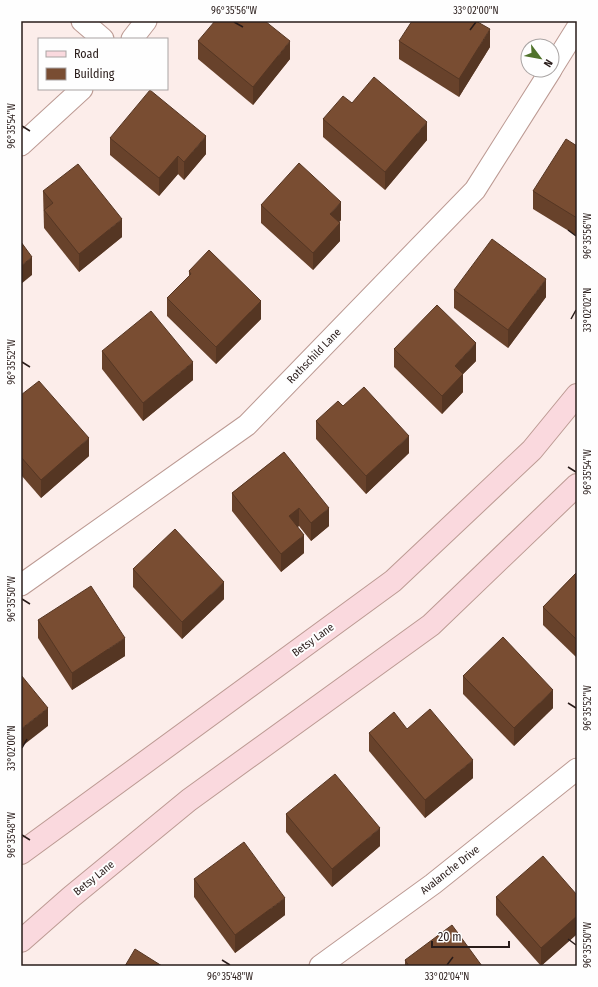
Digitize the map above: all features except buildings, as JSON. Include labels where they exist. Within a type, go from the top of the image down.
[{"type":"main road","name":"Betsy Lane","points":[[21,853],[394,581],[532,450],[577,395]]},
{"type":"main road","name":"Betsy Lane","points":[[21,941],[71,897],[189,800],[431,624],[577,485]]},
{"type":"street","points":[[82,21],[102,38]]},
{"type":"street","points":[[133,38],[146,21]]},
{"type":"street","name":"Rothschild Lane","points":[[560,55],[577,28]]},
{"type":"street","name":"Rothschild Lane","points":[[21,585],[248,425],[475,190],[545,78]]},
{"type":"street","points":[[21,145],[81,90]]},
{"type":"street","name":"Avalanche Drive","points":[[320,966],[433,884],[577,769]]}]
